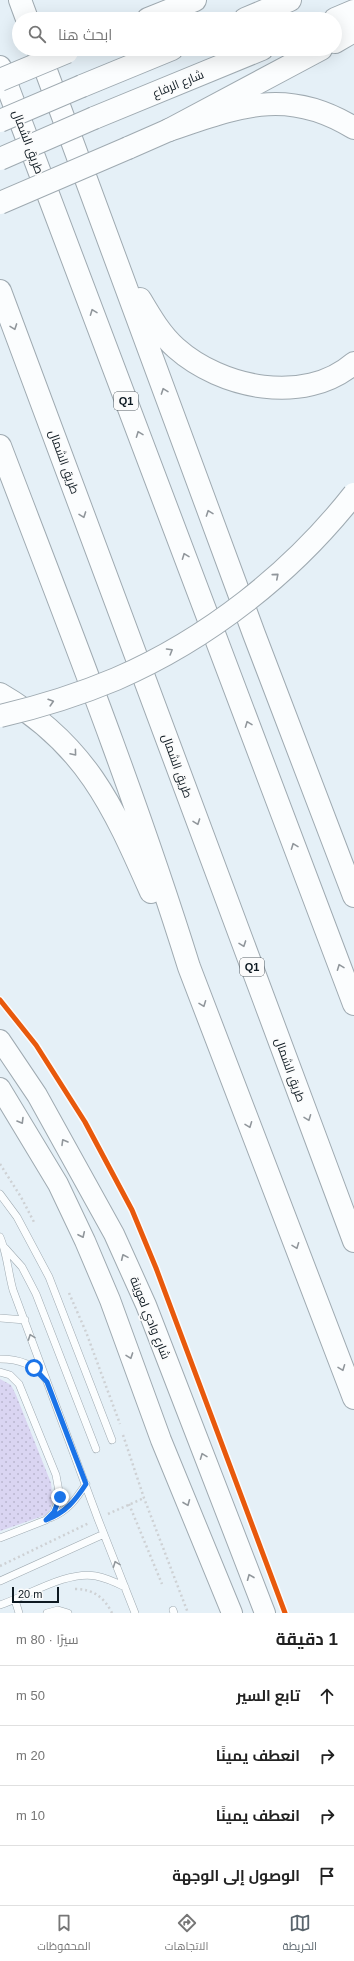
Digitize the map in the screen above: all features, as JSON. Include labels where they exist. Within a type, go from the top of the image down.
[{"type":"main road","points":[[20,0],[24,12]]},
{"type":"main road","points":[[165,12],[195,0]]},
{"type":"main road","points":[[261,12],[290,0]]},
{"type":"main road","points":[[342,16],[354,11]]},
{"type":"main road","points":[[342,38],[354,31]]},
{"type":"main road","points":[[41,56],[90,186],[113,254],[354,896]]},
{"type":"main road","points":[[0,80],[56,56]]},
{"type":"main road","points":[[0,122],[155,56]]},
{"type":"main road","name":"شارع الرفاع","points":[[0,159],[94,118],[245,56]]},
{"type":"main road","points":[[0,203],[169,130],[308,56]]},
{"type":"main road","name":"طريق الشمال","points":[[0,67],[354,1004]]},
{"type":"main road","points":[[169,130],[237,108],[265,104],[315,108],[337,117],[354,128]]},
{"type":"main road","points":[[113,254],[155,323],[175,347],[193,362],[213,374],[257,387],[283,388],[331,378],[354,364]]},
{"type":"main road","name":"طريق الشمال","points":[[0,291],[354,1241]]},
{"type":"main road","points":[[0,446],[79,651],[168,900],[189,967],[354,1398]]},
{"type":"main road","points":[[0,716],[59,700],[116,678],[166,653],[192,637],[225,616],[275,577],[312,543],[354,494]]},
{"type":"main road","points":[[0,694],[22,707],[50,729],[71,749],[93,777],[126,836],[157,904],[189,967]]},
{"type":"main road","name":"شارع وادي لعوينة","points":[[0,1040],[37,1095],[114,1234],[146,1305],[265,1613]]},
{"type":"main road","points":[[0,1088],[58,1184],[85,1241],[110,1300],[162,1440],[232,1613]]},
{"type":"lane","points":[[0,1194],[17,1217],[49,1277],[112,1440]]},
{"type":"lane","points":[[0,1237],[5,1248],[9,1276],[47,1382],[135,1613]]},
{"type":"lane","points":[[5,1248],[22,1267],[36,1294],[96,1449]]},
{"type":"lane","points":[[0,1318],[25,1320]]},
{"type":"lane","points":[[0,1359],[17,1360],[26,1364],[42,1374],[47,1382]]},
{"type":"lane","points":[[0,1372],[10,1375],[19,1384],[56,1474],[60,1497],[54,1512],[46,1520]]},
{"type":"lane","points":[[0,1538],[46,1520],[66,1510],[76,1499],[86,1484]]},
{"type":"lane","points":[[0,1581],[104,1534]]},
{"type":"lane","points":[[0,1605],[66,1579],[82,1575],[95,1575],[108,1578],[124,1587]]},
{"type":"lane","points":[[15,1600],[19,1613]]},
{"type":"lane","points":[[47,1613],[58,1610],[68,1613]]},
{"type":"path","points":[[0,1566],[98,1518],[144,1498]]},
{"type":"path","points":[[129,1504],[162,1584]]},
{"type":"path","points":[[72,1589],[89,1591],[99,1596],[106,1602],[112,1613]]},
{"type":"shaded area","points":[[0,1379],[11,1385],[16,1395],[51,1483],[53,1501],[51,1508],[46,1515],[0,1531]]},
{"type":"cycle path","points":[[0,1000],[36,1045],[85,1122],[132,1210],[156,1268],[285,1613]]},
{"type":"route","points":[[34,1368],[42,1374],[47,1382],[86,1484],[72,1505],[58,1515],[46,1520],[54,1512],[60,1497]]}]
